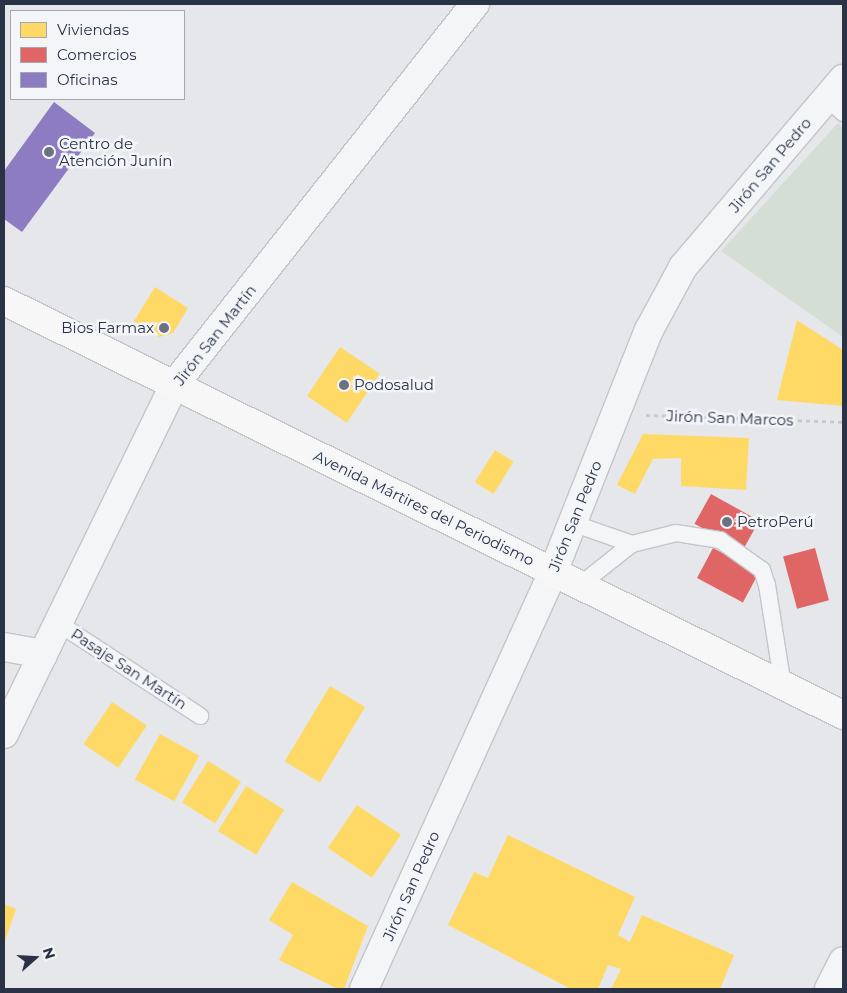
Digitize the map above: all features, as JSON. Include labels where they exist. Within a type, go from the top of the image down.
[{"type":"main road","name":"Avenida Mártires del Periodismo","points":[[4,301],[843,715]]},
{"type":"street","name":"Jirón San Martín","points":[[4,734],[174,386],[475,4]]},
{"type":"street","name":"Jirón San Pedro","points":[[364,989],[553,572],[649,330],[683,267],[838,96]]},
{"type":"street","points":[[4,647],[43,654]]},
{"type":"street","points":[[829,989],[843,961]]},
{"type":"lane","points":[[572,523],[632,544]]},
{"type":"lane","points":[[580,585],[632,544],[676,533],[720,540],[749,558],[762,570],[767,585],[783,686]]},
{"type":"lane","name":"Pasaje San Martín","points":[[58,623],[200,716]]},
{"type":"path","name":"Jirón San Marcos","points":[[616,414],[843,422]]},
{"type":"shaded area","points":[[838,123],[843,128],[843,337],[721,251]]},
{"type":"building: Viviendas","points":[[155,287],[188,308],[173,333],[159,337],[134,321]]},
{"type":"building: Viviendas","points":[[797,320],[843,350],[843,406],[777,400]]},
{"type":"building: Viviendas","name":"Podosalud","points":[[340,347],[380,374],[347,423],[307,396]]},
{"type":"building: Viviendas","points":[[643,434],[749,438],[746,490],[681,486],[681,458],[653,459],[635,494],[617,485]]},
{"type":"building: Viviendas","points":[[495,450],[514,462],[494,494],[475,482]]},
{"type":"building: Viviendas","points":[[330,686],[365,707],[320,783],[285,761]]},
{"type":"building: Viviendas","points":[[112,702],[147,725],[118,768],[83,744]]},
{"type":"building: Viviendas","points":[[160,734],[199,756],[174,801],[135,779]]},
{"type":"building: Viviendas","points":[[208,761],[241,782],[215,823],[182,803]]},
{"type":"building: Viviendas","points":[[246,786],[284,810],[256,855],[218,831]]},
{"type":"building: Viviendas","points":[[357,805],[401,835],[372,878],[328,848]]},
{"type":"building: Viviendas","points":[[508,835],[635,897],[618,935],[630,942],[642,915],[734,955],[720,989],[611,989],[621,969],[608,965],[598,989],[571,989],[448,925],[474,872],[488,878]]},
{"type":"building: Viviendas","points":[[292,882],[368,926],[344,989],[338,989],[279,960],[293,935],[269,920]]},
{"type":"building: Viviendas","points":[[4,904],[16,909],[4,944]]},
{"type":"building: Comercios","name":"PetroPerú","points":[[711,494],[759,521],[743,550],[695,524]]},
{"type":"building: Comercios","name":"PetroPerú","points":[[713,548],[759,572],[743,602],[697,578]]},
{"type":"building: Comercios","name":"PetroPerú","points":[[815,548],[829,600],[797,609],[783,557]]},
{"type":"building: Oficinas","name":"Centro de Atención Junín","points":[[54,102],[95,133],[22,232],[4,219],[4,171]]},
{"type":"place","name":"Centro de Atención Junín","points":[[49,152]]},
{"type":"place","name":"Bios Farmax","points":[[164,328]]},
{"type":"place","name":"Podosalud","points":[[344,385]]},
{"type":"place","name":"PetroPerú","points":[[727,522]]}]
